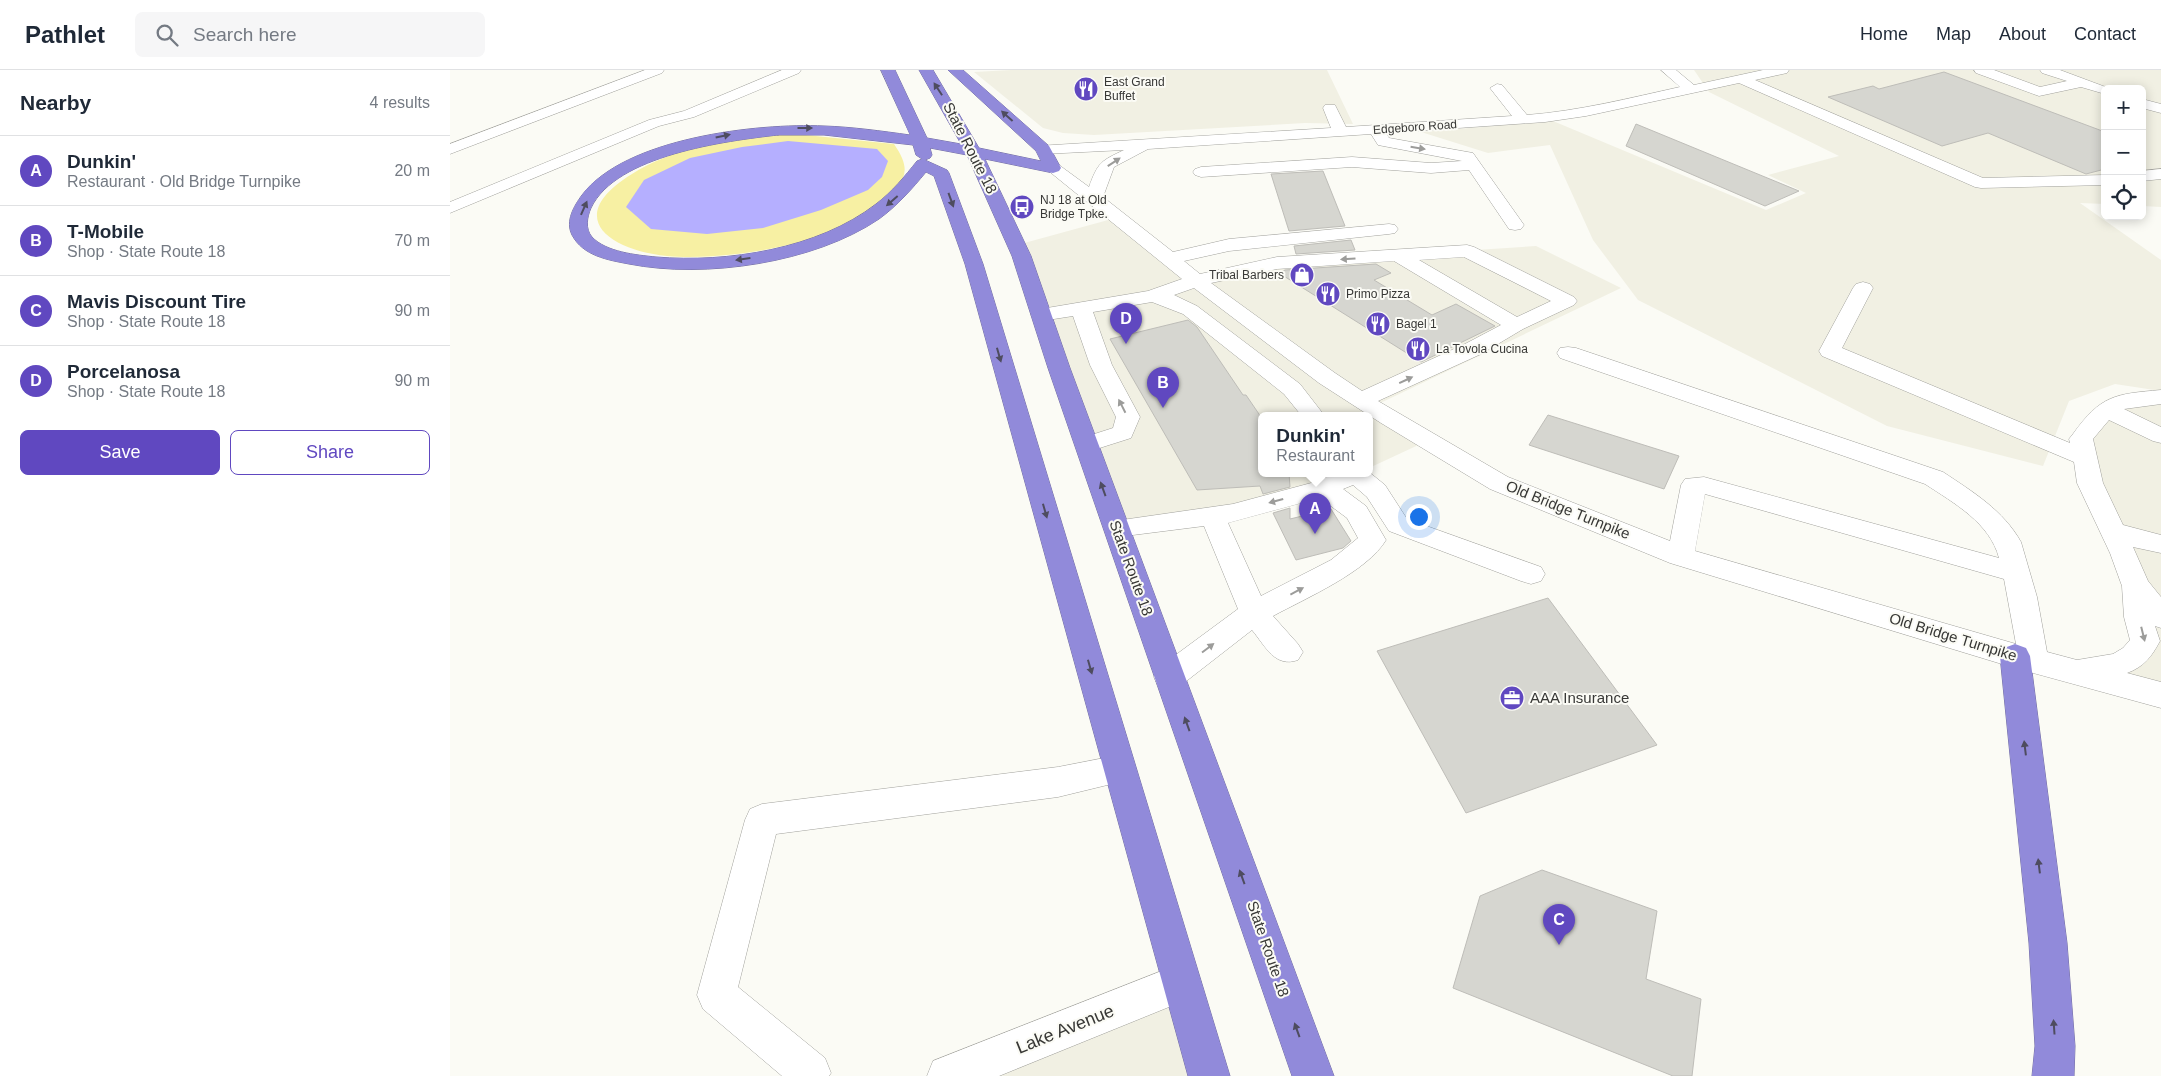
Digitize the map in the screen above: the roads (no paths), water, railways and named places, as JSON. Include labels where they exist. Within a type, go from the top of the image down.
[{"type":"highway","points":[[888,70],[922,152],[941,173],[974,264],[1209,1076]]},
{"type":"highway","name":"State Route 18","points":[[926,70],[954,113],[985,174],[1017,245],[1136,577],[1169,677],[1313,1076]]},
{"type":"highway","points":[[955,70],[1043,149],[1053,168]]},
{"type":"highway","points":[[922,152],[906,188],[890,203],[872,215],[824,239],[762,257],[695,264],[642,262],[607,254],[586,243],[579,229],[580,217],[586,202],[594,190],[620,171],[650,157],[701,141],[737,134],[801,128],[825,129],[922,152],[970,145],[1018,152],[1043,149]]},
{"type":"highway","points":[[1007,140],[1043,149]]},
{"type":"highway","points":[[970,145],[1053,168]]},
{"type":"highway","points":[[2024,658],[2048,944],[2055,1046],[2053,1076]]},
{"type":"street","points":[[450,149],[657,70]]},
{"type":"street","points":[[450,208],[654,123],[689,114],[794,70]]},
{"type":"street","points":[[1668,70],[1692,90]]},
{"type":"street","name":"Edgeboro Road","points":[[1043,149],[1151,144],[1187,159],[1341,132],[1524,120],[1586,112],[1692,90],[1747,75],[1782,70]]},
{"type":"street","points":[[1981,70],[2039,92],[2083,82]]},
{"type":"street","points":[[2047,70],[2101,89]]},
{"type":"street","points":[[1747,75],[1981,183],[2101,180]]},
{"type":"street","points":[[1498,88],[1524,120]]},
{"type":"street","points":[[2146,104],[2161,109]]},
{"type":"street","points":[[1330,108],[1341,132]]},
{"type":"street","points":[[1376,130],[1384,142],[1470,161],[1515,225]]},
{"type":"street","points":[[1094,197],[1103,170],[1108,164],[1134,150],[1151,144]]},
{"type":"street","points":[[1187,159],[1224,178],[1248,180],[1431,168],[1470,161]]},
{"type":"street","name":"Old Bridge Turnpike","points":[[1053,168],[1094,197],[1197,280],[1338,385],[1499,483],[1680,556],[2024,658],[2161,695]]},
{"type":"street","points":[[2146,176],[2161,174]]},
{"type":"street","points":[[1171,258],[1229,245],[1389,229]]},
{"type":"street","points":[[1041,314],[1152,296],[1197,280],[1277,263],[1467,251],[1567,301],[1516,325],[1473,350],[1362,400]]},
{"type":"street","points":[[1397,255],[1516,325]]},
{"type":"street","points":[[1863,288],[1830,351],[2085,458]]},
{"type":"street","points":[[1152,296],[1166,299],[1190,310],[1292,389],[1308,409],[1338,385]]},
{"type":"street","points":[[1081,308],[1102,365],[1128,417],[1122,434],[1087,444]]},
{"type":"street","points":[[1568,353],[1934,478],[1979,508],[2008,542],[2023,597],[2024,658]]},
{"type":"street","points":[[2161,397],[2128,399],[2114,403],[2097,417],[2081,439],[2090,483],[2136,586],[2161,617]]},
{"type":"street","points":[[2106,409],[2160,438]]},
{"type":"street","points":[[1117,528],[1233,513],[1324,488],[1346,477]]},
{"type":"street","points":[[1359,477],[1376,491],[1398,525],[1531,574]]},
{"type":"street","points":[[1680,556],[1694,485],[1704,485],[2017,573]]},
{"type":"street","points":[[1169,677],[1254,614],[1341,567],[1373,540],[1357,512],[1324,488]]},
{"type":"street","points":[[1212,515],[1254,614],[1288,652]]},
{"type":"street","points":[[2112,532],[2161,544]]},
{"type":"street","points":[[2078,672],[2124,663],[2138,654],[2146,641],[2138,617],[2136,586]]},
{"type":"street","points":[[810,1073],[717,995],[762,820],[1058,782],[1120,769]]},
{"type":"street","name":"Lake Avenue","points":[[948,1076],[1182,982]]},
{"type":"place","name":"East Grand Buffet","points":[[1086,89]]},
{"type":"place","name":"NJ 18 at Old Bridge Tpke.","points":[[1022,207]]},
{"type":"place","name":"Tribal Barbers","points":[[1302,275]]},
{"type":"place","name":"Primo Pizza","points":[[1328,294]]},
{"type":"place","name":"Bagel 1","points":[[1378,324]]},
{"type":"place","name":"Porcelanosa","points":[[1126,344]]},
{"type":"place","name":"La Tovola Cucina","points":[[1418,349]]},
{"type":"place","name":"T-Mobile","points":[[1163,408]]},
{"type":"place","name":"Dunkin'","points":[[1315,534]]},
{"type":"place","name":"AAA Insurance","points":[[1512,698]]},
{"type":"place","name":"Mavis Discount Tire","points":[[1559,945]]}]
